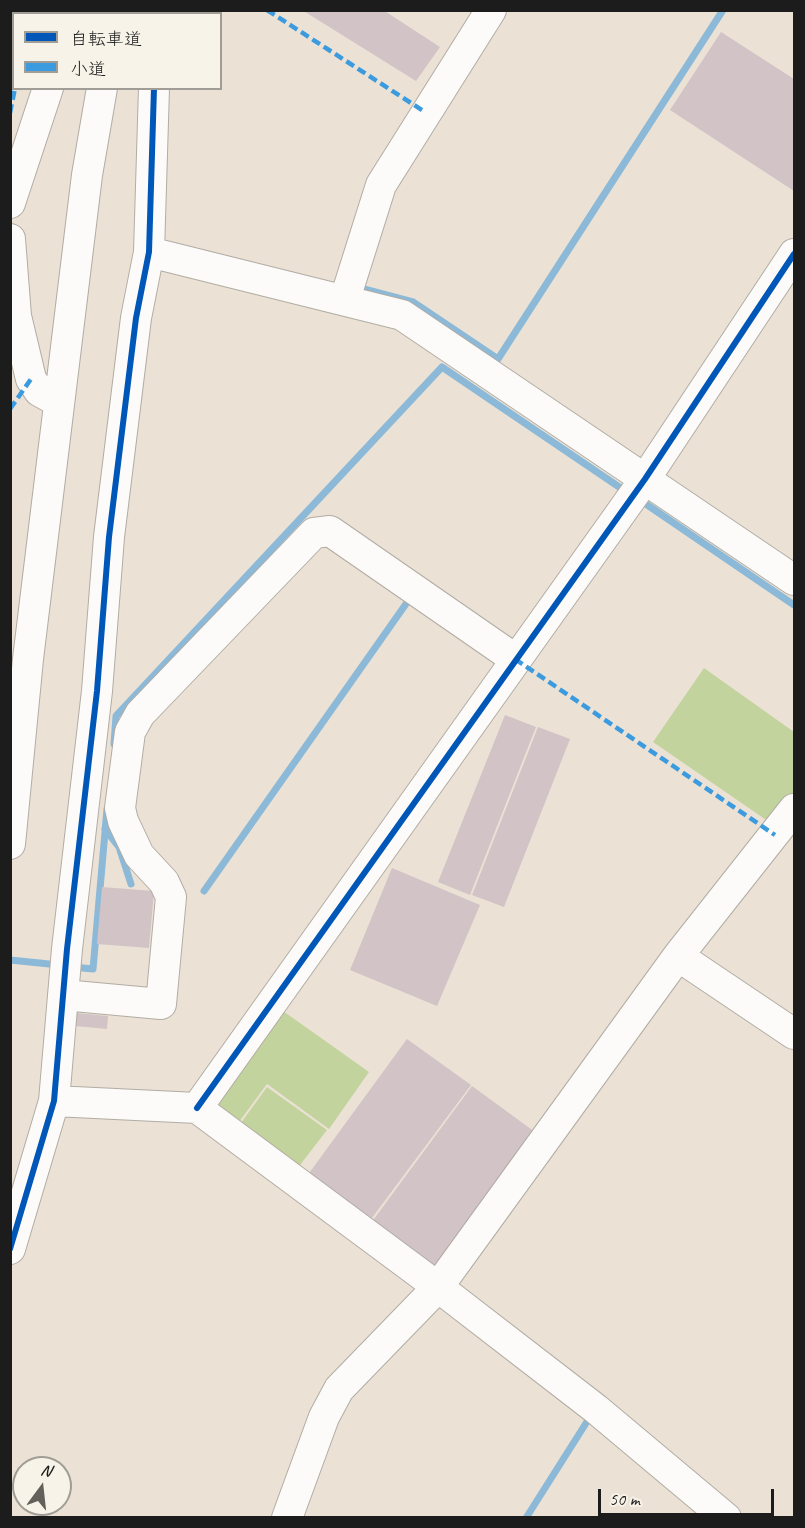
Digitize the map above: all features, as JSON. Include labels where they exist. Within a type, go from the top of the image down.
[{"type":"street","points":[[345,299],[381,185],[492,10]]},
{"type":"street","points":[[10,203],[47,90]]},
{"type":"street","points":[[10,844],[28,658],[59,402],[87,175],[102,90]]},
{"type":"street","points":[[10,1249],[54,1101],[67,949],[102,692],[112,514],[136,318],[149,252],[154,90]]},
{"type":"street","points":[[10,239],[16,316],[31,379],[39,391],[59,402]]},
{"type":"street","points":[[149,252],[402,315],[637,488],[795,580]]},
{"type":"street","points":[[197,1108],[637,488],[795,254]]},
{"type":"street","points":[[64,988],[161,1004],[171,897],[164,882],[139,855],[120,808],[130,732],[138,711],[314,533],[330,531],[515,659]]},
{"type":"street","points":[[102,692],[138,711]]},
{"type":"street","points":[[287,1518],[324,1417],[339,1389],[438,1287],[678,956],[795,809]]},
{"type":"street","points":[[678,956],[795,1034]]},
{"type":"street","points":[[54,1101],[197,1108],[438,1287],[596,1409],[726,1518]]},
{"type":"green space","points":[[704,668],[794,732],[794,793],[772,824],[653,742]]},
{"type":"green space","points":[[276,1006],[369,1072],[329,1129],[267,1084],[236,1126],[205,1105]]},
{"type":"green space","points":[[267,1087],[327,1130],[297,1169],[238,1127]]},
{"type":"building","points":[[302,10],[383,10],[440,47],[416,81]]},
{"type":"building","points":[[721,32],[794,79],[794,191],[670,110]]},
{"type":"building","points":[[505,715],[536,727],[470,895],[438,882]]},
{"type":"building","points":[[538,727],[570,739],[504,907],[472,895]]},
{"type":"building","points":[[392,868],[480,905],[437,1006],[350,970]]},
{"type":"building","points":[[102,887],[154,891],[149,948],[97,944]]},
{"type":"building","points":[[76,1013],[108,1016],[107,1029],[75,1026]]},
{"type":"building","points":[[407,1039],[471,1085],[369,1222],[307,1176]]},
{"type":"building","points":[[472,1086],[535,1132],[434,1269],[371,1223]]},
{"type":"waterway","points":[[360,288],[413,302],[498,359],[723,10]]},
{"type":"waterway","points":[[114,744],[116,716],[442,367],[628,493]]},
{"type":"waterway","points":[[640,500],[794,605]]},
{"type":"waterway","points":[[204,891],[408,601]]},
{"type":"waterway","points":[[73,967],[93,969],[107,809]]},
{"type":"waterway","points":[[105,829],[119,847],[131,884]]},
{"type":"waterway","points":[[10,960],[59,965]]},
{"type":"waterway","points":[[526,1518],[588,1420]]},
{"type":"marked path","points":[[267,10],[425,112]]},
{"type":"marked path","points":[[10,113],[15,90]]},
{"type":"marked path","points":[[10,409],[31,379]]},
{"type":"marked path","points":[[515,659],[775,835]]},
{"type":"cycle path","points":[[10,1249],[54,1101],[67,949],[97,691],[109,537],[136,318],[149,252],[154,90]]},
{"type":"cycle path","points":[[197,1108],[645,479],[794,254]]}]
